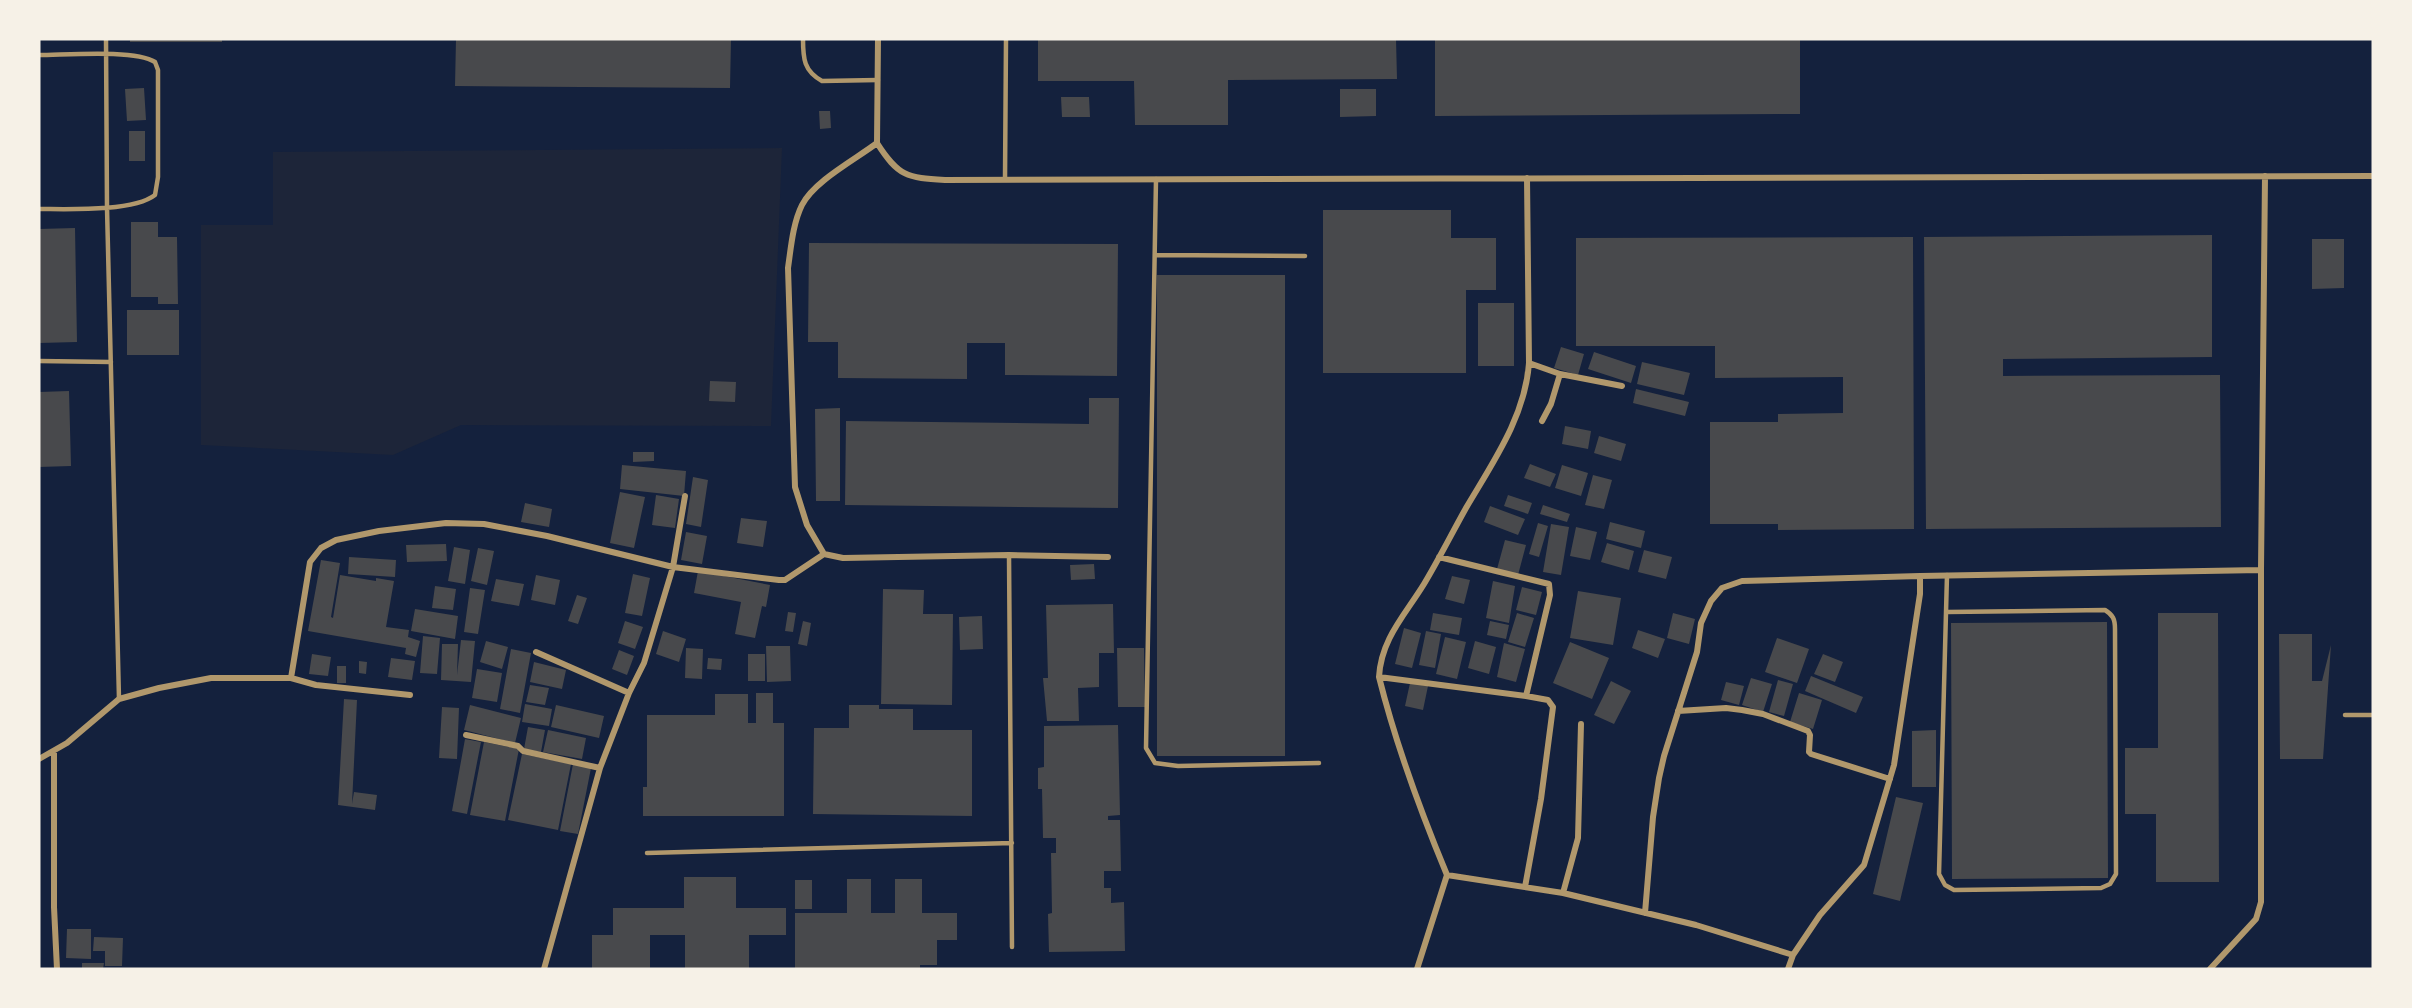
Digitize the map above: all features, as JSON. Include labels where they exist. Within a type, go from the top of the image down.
[{"type":"street","points":[[878,39],[877,143],[890,163],[908,175],[945,180],[2373,176]]},
{"type":"street","points":[[824,554],[807,525],[795,487],[788,268],[793,234],[802,204],[814,189],[877,143]]},
{"type":"street","points":[[2210,969],[2256,919],[2261,902],[2261,570],[2265,176]]},
{"type":"street","points":[[1417,969],[1447,875],[1408,775],[1379,677],[1382,653],[1385,644],[1439,557],[1513,425],[1528,382],[1527,178]]},
{"type":"street","points":[[1529,363],[1560,374],[1622,386]]},
{"type":"street","points":[[1542,421],[1551,404],[1560,374]]},
{"type":"street","points":[[543,969],[600,768],[629,693],[644,663],[674,567],[685,496]]},
{"type":"street","points":[[291,678],[310,562],[321,548],[336,540],[379,531],[446,523],[484,524],[547,536],[674,567],[779,580],[785,579],[824,554],[843,558],[1009,555],[1108,557]]},
{"type":"street","points":[[1439,557],[1549,585],[1550,595],[1526,696]]},
{"type":"street","points":[[1645,913],[1653,817],[1664,756],[1697,652],[1701,623],[1711,601],[1722,588],[1742,581],[2261,570]]},
{"type":"street","points":[[1788,969],[1793,955],[1820,915],[1864,865],[1894,765],[1920,594],[1920,576]]},
{"type":"street","points":[[536,651],[629,693]]},
{"type":"street","points":[[1379,677],[1526,696],[1548,700],[1553,707],[1541,799],[1525,887]]},
{"type":"street","points":[[39,759],[68,743],[119,699],[159,688],[211,678],[291,678],[316,686],[410,695]]},
{"type":"street","points":[[1678,711],[1726,708],[1763,714],[1808,731],[1811,754],[1890,779]]},
{"type":"street","points":[[1563,893],[1578,838],[1581,724]]},
{"type":"street","points":[[466,735],[519,746],[523,751],[600,768]]},
{"type":"street","points":[[54,751],[54,907],[57,969]]},
{"type":"street","points":[[1447,875],[1563,893],[1696,925],[1793,955]]},
{"type":"lane","points":[[106,39],[107,208],[119,699]]},
{"type":"lane","points":[[803,39],[805,65],[814,77],[822,81],[878,80]]},
{"type":"lane","points":[[1005,179],[1006,39]]},
{"type":"lane","points":[[39,55],[106,54],[142,57],[155,62],[158,70],[158,177],[155,195],[146,201],[107,208],[39,209]]},
{"type":"lane","points":[[1156,179],[1146,748],[1155,763],[1178,766],[1319,763]]},
{"type":"lane","points":[[1155,255],[1305,256]]},
{"type":"lane","points":[[39,362],[111,362]]},
{"type":"lane","points":[[1009,555],[1012,947]]},
{"type":"lane","points":[[1947,575],[1939,874],[1945,885],[1954,890],[2101,888],[2110,884],[2116,873],[2115,621],[2112,614],[2105,610],[1947,612]]},
{"type":"lane","points":[[2345,715],[2373,715]]},
{"type":"lane","points":[[647,853],[1012,843]]},
{"type":"shaded area","points":[[782,148],[771,426],[461,425],[393,455],[201,445],[201,225],[273,225],[273,152]]},
{"type":"building","points":[[130,39],[222,39],[222,42],[130,42]]},
{"type":"building","points":[[456,39],[731,39],[730,88],[455,86]]},
{"type":"building","points":[[1038,39],[1396,39],[1397,79],[1228,80],[1228,125],[1135,125],[1134,81],[1038,81]]},
{"type":"building","points":[[1435,39],[1800,39],[1800,114],[1435,116]]},
{"type":"building","points":[[144,88],[146,120],[127,121],[125,89]]},
{"type":"building","points":[[1340,89],[1376,89],[1376,116],[1340,117]]},
{"type":"building","points":[[1061,97],[1089,97],[1090,117],[1062,117]]},
{"type":"building","points":[[819,111],[830,111],[831,128],[820,129]]},
{"type":"building","points":[[129,131],[145,131],[145,161],[129,161]]},
{"type":"building","points":[[1323,210],[1451,210],[1451,238],[1496,238],[1496,290],[1466,290],[1466,373],[1323,373]]},
{"type":"building","points":[[131,222],[158,222],[158,237],[177,237],[178,304],[158,304],[158,297],[131,297]]},
{"type":"building","points":[[75,228],[77,342],[39,343],[39,229]]},
{"type":"building","points":[[2212,235],[2212,357],[2003,359],[2003,376],[2220,375],[2221,527],[1926,529],[1924,237]]},
{"type":"building","points":[[1913,237],[1914,529],[1778,530],[1778,524],[1710,524],[1710,422],[1778,422],[1778,414],[1843,413],[1843,377],[1715,378],[1715,346],[1576,346],[1576,238]]},
{"type":"building","points":[[2312,239],[2344,239],[2344,288],[2312,289]]},
{"type":"building","points":[[809,243],[1118,244],[1117,376],[1005,375],[1005,343],[967,343],[967,379],[838,378],[838,342],[808,342]]},
{"type":"building","points":[[1157,275],[1285,275],[1285,756],[1157,756]]},
{"type":"building","points":[[1478,303],[1514,303],[1514,366],[1478,366]]},
{"type":"building","points":[[127,310],[179,310],[179,355],[127,355]]},
{"type":"building","points":[[1561,347],[1584,354],[1578,375],[1554,368]]},
{"type":"building","points":[[1594,352],[1636,366],[1631,383],[1588,369]]},
{"type":"building","points":[[1642,362],[1690,373],[1684,395],[1637,384]]},
{"type":"building","points":[[710,381],[736,382],[735,402],[709,401]]},
{"type":"building","points":[[1636,389],[1689,402],[1685,416],[1633,403]]},
{"type":"building","points":[[69,391],[71,466],[39,467],[39,392]]},
{"type":"building","points":[[1089,398],[1119,398],[1118,508],[845,505],[846,421],[1089,424]]},
{"type":"building","points":[[840,408],[840,501],[816,501],[815,409]]},
{"type":"building","points":[[1565,426],[1591,431],[1588,449],[1562,444]]},
{"type":"building","points":[[1599,436],[1626,444],[1621,461],[1594,453]]},
{"type":"building","points":[[633,452],[654,452],[654,461],[633,462]]},
{"type":"building","points":[[1530,464],[1556,474],[1550,487],[1524,478]]},
{"type":"building","points":[[622,465],[686,471],[684,496],[620,489]]},
{"type":"building","points":[[1562,465],[1588,473],[1581,496],[1555,488]]},
{"type":"building","points":[[1593,475],[1612,480],[1604,509],[1585,505]]},
{"type":"building","points":[[693,477],[708,480],[701,527],[686,524]]},
{"type":"building","points":[[620,492],[645,497],[634,548],[610,543]]},
{"type":"building","points":[[656,495],[679,499],[675,528],[652,525]]},
{"type":"building","points":[[1508,495],[1532,503],[1528,514],[1504,506]]},
{"type":"building","points":[[525,503],[552,509],[549,527],[521,522]]},
{"type":"building","points":[[1543,505],[1570,514],[1567,522],[1540,514]]},
{"type":"building","points":[[1490,506],[1525,519],[1518,535],[1484,522]]},
{"type":"building","points":[[741,518],[767,521],[763,547],[737,543]]},
{"type":"building","points":[[1610,522],[1645,531],[1641,548],[1606,539]]},
{"type":"building","points":[[1538,523],[1548,526],[1539,557],[1529,554]]},
{"type":"building","points":[[1551,524],[1569,527],[1561,575],[1543,572]]},
{"type":"building","points":[[1576,527],[1597,532],[1590,560],[1570,556]]},
{"type":"building","points":[[686,532],[707,536],[702,564],[681,560]]},
{"type":"building","points":[[1505,540],[1526,545],[1518,575],[1497,569]]},
{"type":"building","points":[[1607,543],[1634,551],[1629,570],[1601,562]]},
{"type":"building","points":[[446,544],[447,561],[407,562],[406,545]]},
{"type":"building","points":[[454,547],[470,550],[465,584],[448,581]]},
{"type":"building","points":[[478,548],[494,551],[487,585],[471,581]]},
{"type":"building","points":[[1644,550],[1672,557],[1666,579],[1638,572]]},
{"type":"building","points":[[349,557],[396,560],[395,577],[348,574]]},
{"type":"building","points":[[321,560],[340,563],[331,617],[333,618],[340,575],[376,581],[376,578],[394,581],[386,627],[409,630],[408,637],[420,641],[416,657],[405,654],[406,648],[308,631]]},
{"type":"building","points":[[1094,564],[1095,579],[1071,580],[1070,565]]},
{"type":"building","points":[[698,571],[770,585],[766,607],[762,606],[755,638],[735,634],[741,602],[694,593]]},
{"type":"building","points":[[633,574],[650,578],[642,616],[625,613]]},
{"type":"building","points":[[536,575],[560,580],[555,605],[531,600]]},
{"type":"building","points":[[1452,576],[1470,580],[1464,604],[1445,599]]},
{"type":"building","points":[[496,579],[524,584],[519,606],[491,601]]},
{"type":"building","points":[[1493,581],[1515,586],[1509,623],[1486,618]]},
{"type":"building","points":[[435,586],[456,589],[453,610],[432,608]]},
{"type":"building","points":[[1522,587],[1542,592],[1536,615],[1516,610]]},
{"type":"building","points":[[470,588],[485,590],[478,634],[464,632]]},
{"type":"building","points":[[883,589],[924,590],[923,614],[953,614],[952,705],[881,704]]},
{"type":"building","points":[[1578,591],[1621,598],[1613,645],[1570,638]]},
{"type":"building","points":[[577,595],[587,598],[578,624],[568,621]]},
{"type":"building","points":[[1113,604],[1114,653],[1099,653],[1099,687],[1078,688],[1079,721],[1047,721],[1043,678],[1048,678],[1046,605]]},
{"type":"building","points":[[415,609],[458,616],[455,639],[411,631]]},
{"type":"building","points":[[788,612],[796,613],[793,632],[785,631]]},
{"type":"building","points":[[1433,613],[1462,618],[1459,635],[1430,630]]},
{"type":"building","points":[[1517,613],[1534,618],[1525,647],[1508,642]]},
{"type":"building","points":[[1673,613],[1695,619],[1689,644],[1667,638]]},
{"type":"building","points":[[2158,613],[2218,613],[2219,882],[2156,882],[2156,814],[2125,814],[2125,748],[2158,748]]},
{"type":"building","points":[[982,616],[983,649],[960,650],[959,617]]},
{"type":"building","points":[[625,621],[643,627],[635,649],[618,643]]},
{"type":"building","points":[[803,621],[811,623],[807,646],[798,644]]},
{"type":"building","points":[[1490,621],[1509,625],[1506,639],[1487,635]]},
{"type":"building","points":[[2107,622],[2108,878],[1952,879],[1951,623]]},
{"type":"building","points":[[1404,628],[1421,633],[1412,668],[1395,664]]},
{"type":"building","points":[[1638,630],[1665,639],[1658,658],[1632,648]]},
{"type":"building","points":[[663,631],[686,639],[679,662],[656,654]]},
{"type":"building","points":[[1426,631],[1441,634],[1435,668],[1419,665]]},
{"type":"building","points":[[2279,634],[2312,634],[2312,681],[2322,681],[2331,645],[2323,759],[2280,759]]},
{"type":"building","points":[[423,636],[440,638],[437,674],[420,673]]},
{"type":"building","points":[[1445,637],[1466,642],[1457,679],[1436,674]]},
{"type":"building","points":[[1777,638],[1809,649],[1797,683],[1765,672]]},
{"type":"building","points":[[461,640],[475,641],[471,682],[441,680],[442,644],[458,644],[457,675]]},
{"type":"building","points":[[486,641],[508,647],[502,669],[480,662]]},
{"type":"building","points":[[1475,641],[1496,647],[1489,674],[1468,668]]},
{"type":"building","points":[[1570,642],[1609,658],[1592,699],[1553,683]]},
{"type":"building","points":[[1504,643],[1525,649],[1516,682],[1497,677]]},
{"type":"building","points":[[766,646],[790,646],[791,681],[767,682]]},
{"type":"building","points":[[686,648],[703,649],[702,679],[685,678]]},
{"type":"building","points":[[1117,648],[1144,648],[1145,707],[1118,707]]},
{"type":"building","points":[[511,649],[531,653],[520,713],[500,709]]},
{"type":"building","points":[[619,650],[634,656],[627,675],[612,669]]},
{"type":"building","points":[[312,654],[331,657],[328,676],[309,674]]},
{"type":"building","points":[[748,654],[765,654],[765,681],[748,681]]},
{"type":"building","points":[[1823,654],[1843,662],[1835,682],[1814,674]]},
{"type":"building","points":[[391,658],[415,661],[412,680],[388,677]]},
{"type":"building","points":[[708,658],[722,659],[721,670],[707,669]]},
{"type":"building","points":[[359,661],[367,662],[366,674],[359,673]]},
{"type":"building","points":[[534,662],[566,670],[562,689],[530,682]]},
{"type":"building","points":[[337,666],[346,666],[346,683],[337,683]]},
{"type":"building","points":[[477,669],[502,673],[497,702],[472,698]]},
{"type":"building","points":[[1811,676],[1863,697],[1856,713],[1805,691]]},
{"type":"building","points":[[1751,678],[1772,684],[1763,712],[1742,705]]},
{"type":"building","points":[[1778,680],[1793,684],[1784,716],[1769,712]]},
{"type":"building","points":[[1611,681],[1631,691],[1614,724],[1594,715]]},
{"type":"building","points":[[1726,682],[1744,686],[1739,705],[1721,700]]},
{"type":"building","points":[[1410,683],[1428,686],[1423,710],[1405,706]]},
{"type":"building","points":[[530,685],[549,688],[545,705],[526,702]]},
{"type":"building","points":[[756,693],[773,693],[773,723],[784,723],[784,816],[643,816],[643,787],[647,787],[647,715],[715,715],[715,694],[748,694],[748,723],[756,723]]},
{"type":"building","points":[[1799,693],[1822,700],[1813,729],[1790,722]]},
{"type":"building","points":[[344,699],[357,700],[352,804],[354,792],[377,795],[375,810],[338,805]]},
{"type":"building","points":[[525,704],[552,709],[549,726],[522,722]]},
{"type":"building","points":[[470,705],[521,718],[515,743],[464,730]]},
{"type":"building","points":[[556,705],[604,716],[599,738],[551,727]]},
{"type":"building","points":[[849,705],[879,705],[879,709],[913,709],[913,730],[972,730],[972,816],[813,814],[814,728],[849,728]]},
{"type":"building","points":[[442,707],[459,708],[457,759],[439,758]]},
{"type":"building","points":[[1118,725],[1120,815],[1108,816],[1108,820],[1120,820],[1121,871],[1104,871],[1104,888],[1111,888],[1111,903],[1124,902],[1125,951],[1049,952],[1048,914],[1052,913],[1051,853],[1056,853],[1056,838],[1043,838],[1042,789],[1038,789],[1038,768],[1044,767],[1044,726]]},
{"type":"building","points":[[528,727],[545,730],[541,752],[524,749]]},
{"type":"building","points":[[548,730],[586,738],[582,759],[543,752]]},
{"type":"building","points":[[1936,730],[1936,787],[1912,787],[1912,731]]},
{"type":"building","points":[[465,739],[481,742],[467,814],[452,811]]},
{"type":"building","points":[[484,742],[519,749],[505,821],[470,815]]},
{"type":"building","points":[[522,754],[571,764],[558,830],[508,820]]},
{"type":"building","points":[[573,764],[591,768],[578,834],[560,831]]},
{"type":"building","points":[[1896,797],[1923,803],[1900,901],[1873,894]]},
{"type":"building","points":[[684,877],[736,877],[736,908],[786,908],[786,935],[749,935],[749,969],[685,969],[685,935],[650,935],[650,969],[592,969],[592,935],[613,935],[613,908],[684,908]]},
{"type":"building","points":[[847,879],[871,879],[871,913],[895,913],[895,879],[922,879],[922,913],[957,913],[957,940],[937,940],[937,965],[920,965],[920,969],[795,969],[795,913],[847,913]]},
{"type":"building","points":[[795,880],[812,880],[812,909],[795,909]]},
{"type":"building","points":[[67,929],[91,929],[91,959],[66,958]]},
{"type":"building","points":[[94,937],[123,938],[122,966],[105,966],[105,951],[93,951]]},
{"type":"building","points":[[82,963],[104,963],[103,969],[82,969]]}]
